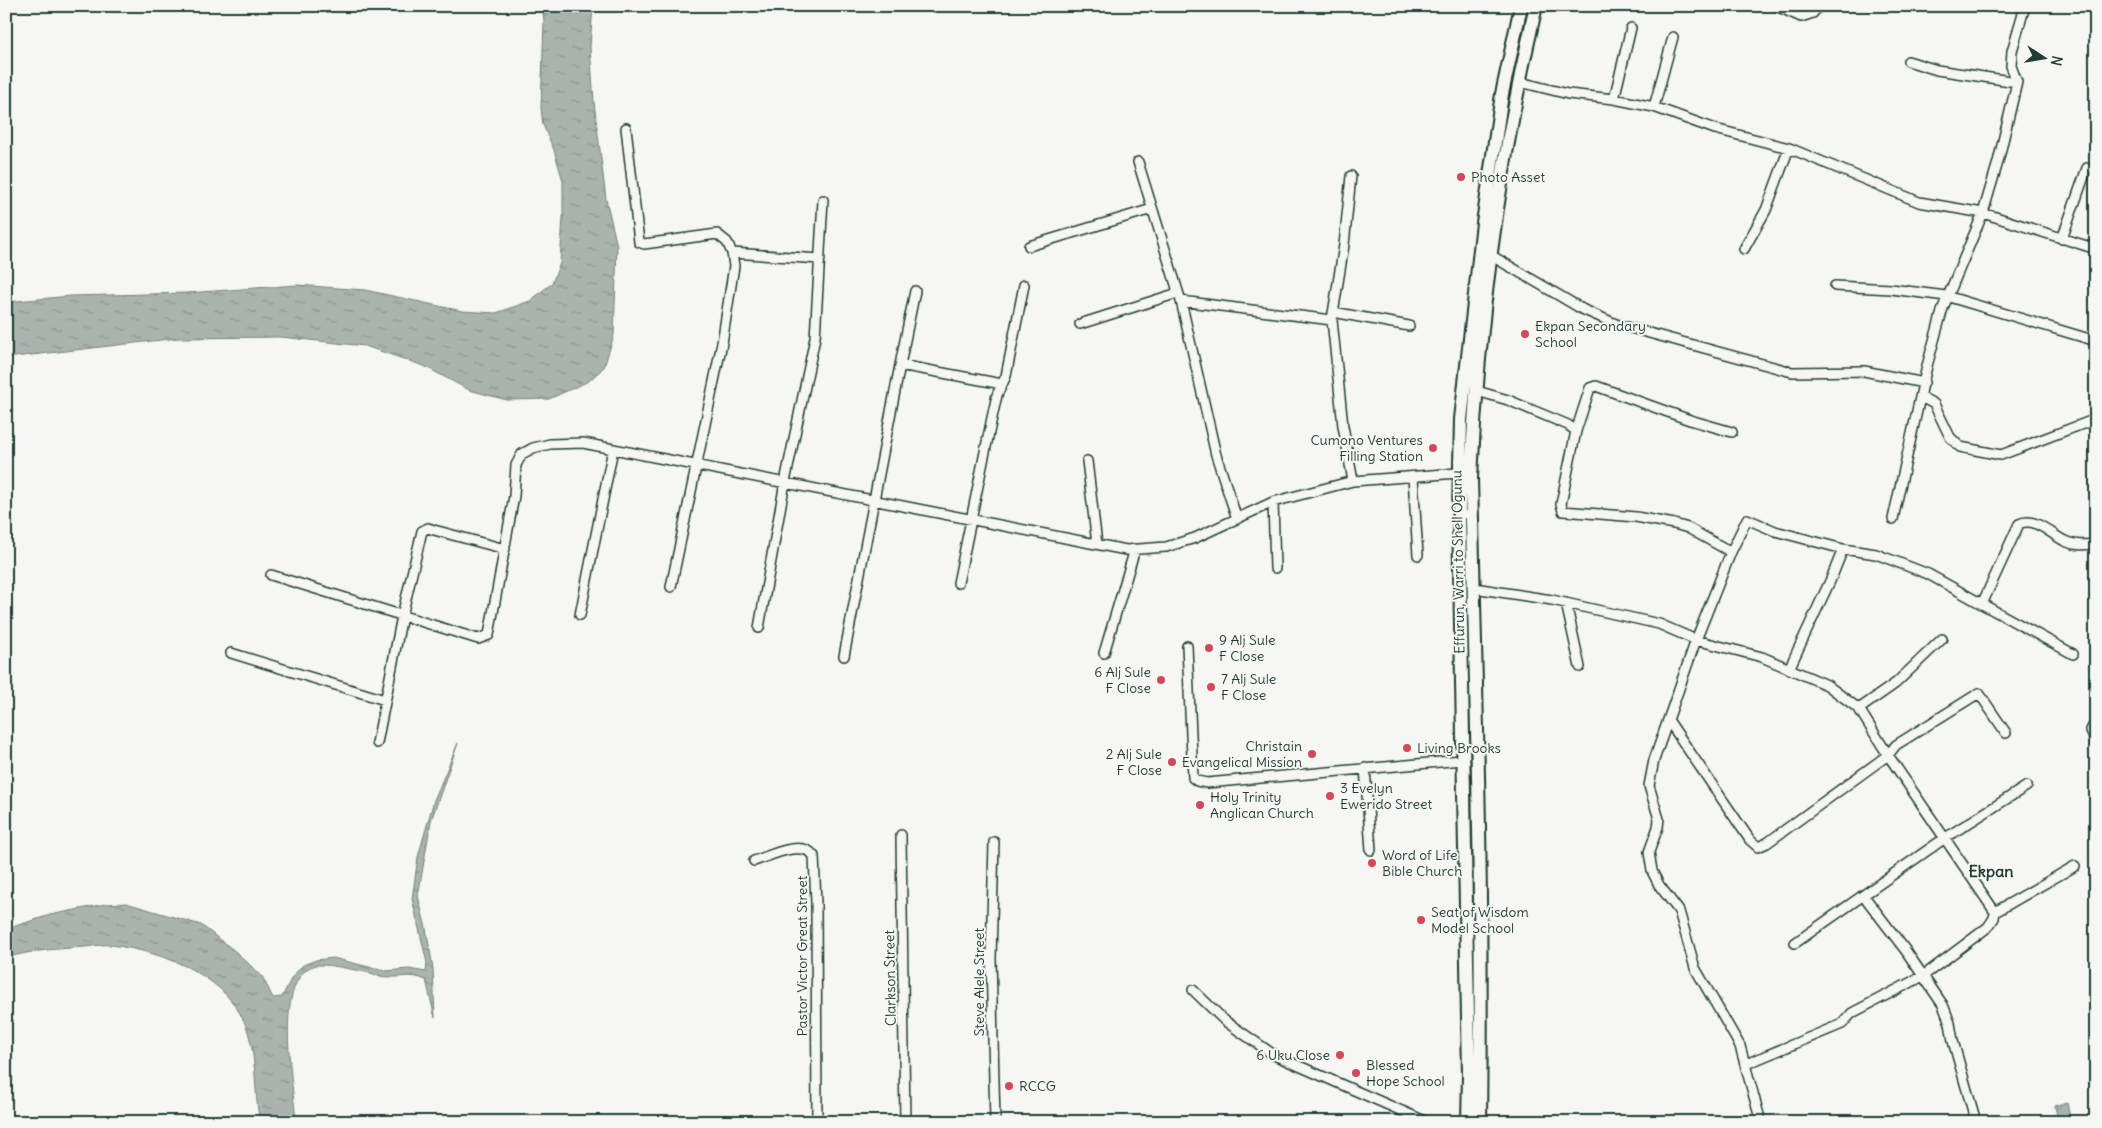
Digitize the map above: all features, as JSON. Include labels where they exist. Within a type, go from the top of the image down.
[{"type":"main road","name":"Effurun, Warri to Shell Ogunu","points":[[1468,1122],[1469,1075],[1458,473],[1461,419],[1483,224],[1502,94],[1521,6]]},
{"type":"main road","name":"Effurun, Warri to Shell Ogunu","points":[[1480,1122],[1481,1035],[1478,801],[1471,478],[1477,391],[1492,256],[1511,127],[1536,6]]},
{"type":"main road","points":[[1463,801],[1478,801]]},
{"type":"street","points":[[1776,6],[1801,17],[1813,13],[1818,6]]},
{"type":"street","points":[[1893,519],[1927,366],[1946,296],[1983,213],[1998,162],[2017,82],[2011,66],[2012,51],[2025,6]]},
{"type":"street","points":[[1614,99],[1631,28]]},
{"type":"street","points":[[1654,107],[1673,37]]},
{"type":"street","points":[[1908,61],[1937,70],[2017,82]]},
{"type":"street","points":[[1520,82],[1568,94],[1614,99],[1654,107],[1715,129],[1789,148],[1919,202],[1983,213],[2096,249]]},
{"type":"street","points":[[626,128],[639,242],[644,244],[717,234],[726,242],[732,253],[734,266],[722,343],[672,587]]},
{"type":"street","points":[[1744,249],[1766,210],[1789,148]]},
{"type":"street","points":[[1138,162],[1179,297],[1216,455],[1237,519]]},
{"type":"street","points":[[2062,239],[2087,168]]},
{"type":"street","points":[[1351,176],[1344,246],[1332,316],[1342,426],[1353,481]]},
{"type":"street","points":[[759,628],[785,482],[815,338],[823,200]]},
{"type":"street","points":[[1029,246],[1152,209]]},
{"type":"street","points":[[732,253],[820,259]]},
{"type":"street","points":[[1492,256],[1582,309],[1616,324],[1792,372],[1864,371],[1924,383]]},
{"type":"street","points":[[958,583],[993,413],[1006,376],[1024,285]]},
{"type":"street","points":[[1834,286],[1891,289],[1946,296],[2096,341]]},
{"type":"street","points":[[844,656],[915,291]]},
{"type":"street","points":[[1080,324],[1179,297],[1409,326]]},
{"type":"street","points":[[900,365],[1002,384]]},
{"type":"street","points":[[1731,552],[1688,528],[1674,524],[1636,517],[1563,511],[1561,504],[1576,431],[1590,388],[1596,386],[1690,420],[1732,432]]},
{"type":"street","points":[[1477,391],[1508,400],[1568,425],[1576,431]]},
{"type":"street","points":[[1921,397],[1934,404],[1950,437],[1960,447],[2001,455],[2096,419]]},
{"type":"street","points":[[271,575],[478,639],[489,635],[514,496],[516,465],[522,454],[533,448],[568,442],[583,443],[696,464],[1126,550],[1166,547],[1195,538],[1273,502],[1353,481],[1458,473]]},
{"type":"street","points":[[580,615],[613,449]]},
{"type":"street","points":[[1087,461],[1097,544]]},
{"type":"street","points":[[1413,477],[1418,555]]},
{"type":"street","points":[[1273,502],[1275,568]]},
{"type":"street","points":[[1761,1122],[1740,1046],[1695,968],[1679,911],[1660,885],[1650,863],[1649,852],[1659,819],[1649,786],[1654,760],[1696,640],[1731,552],[1747,519],[1775,531],[1843,549],[1876,554],[1928,574],[2072,654]]},
{"type":"street","points":[[1982,604],[2019,524],[2025,521],[2031,523],[2075,545],[2096,544]]},
{"type":"street","points":[[377,743],[420,534],[425,529],[434,530],[505,549]]},
{"type":"street","points":[[1789,669],[1843,549]]},
{"type":"street","points":[[1104,653],[1135,550]]},
{"type":"street","points":[[1474,588],[1566,603],[1659,624],[1696,640],[1762,657],[1827,685],[1859,709],[1888,756],[1994,912],[1994,918],[1988,927],[1923,976],[1852,1013],[1842,1024],[1746,1064]]},
{"type":"street","points":[[1566,603],[1580,667]]},
{"type":"street","points":[[1859,709],[1896,683],[1942,639]]},
{"type":"street","points":[[1187,646],[1193,778],[1197,781],[1207,783],[1462,760]]},
{"type":"street","points":[[231,653],[385,700]]},
{"type":"street","points":[[1668,720],[1750,840],[1758,846],[1768,843],[1888,756],[1896,745],[1979,693],[2006,733]]},
{"type":"street","points":[[2096,721],[2091,730],[2096,745]]},
{"type":"street","points":[[1365,768],[1371,850]]},
{"type":"street","points":[[1795,943],[1945,838],[2027,786]]},
{"type":"street","name":"Clarkson Street","points":[[902,835],[905,1122]]},
{"type":"street","name":"Steve Alele Street","points":[[994,842],[991,958],[994,1122]]},
{"type":"street","name":"Pastor Victor Great Street","points":[[754,861],[788,850],[804,848],[814,856],[817,1122]]},
{"type":"street","points":[[1994,912],[2075,866]]},
{"type":"street","points":[[1864,896],[1943,1005],[1950,1023],[1953,1041],[1976,1122]]},
{"type":"street","points":[[1193,990],[1225,1021],[1274,1055],[1427,1122]]},
{"type":"water","points":[[542,6],[593,6],[590,47],[594,102],[606,199],[617,246],[614,335],[604,367],[589,381],[549,399],[507,400],[469,390],[424,366],[365,346],[281,337],[178,338],[6,358],[6,302],[71,296],[187,293],[297,285],[365,290],[462,311],[496,313],[530,301],[552,283],[560,263],[563,217],[563,181],[554,150],[543,125],[541,108],[544,21]]},
{"type":"water","points":[[458,743],[431,821],[418,896],[433,968],[435,1018],[426,980],[411,976],[384,977],[332,966],[313,966],[300,976],[293,992],[289,1013],[288,1037],[296,1122],[260,1122],[253,1058],[244,1021],[234,1004],[221,989],[188,967],[150,953],[108,945],[55,949],[6,958],[6,929],[50,915],[105,904],[126,903],[201,925],[236,952],[262,976],[273,998],[282,997],[292,977],[303,965],[316,960],[333,958],[385,971],[409,969],[426,972],[427,963],[412,899],[418,857],[434,800]]},
{"type":"water","points":[[2067,1103],[2071,1122],[2058,1122],[2055,1106]]},
{"type":"place","name":"Photo Asset","points":[[1461,177]]},
{"type":"place","name":"Ekpan Secondary School","points":[[1525,334]]},
{"type":"place","name":"Cumono Ventures Filling Station","points":[[1433,448]]},
{"type":"place","name":"9 Alj Sule F Close","points":[[1209,648]]},
{"type":"place","name":"6 Alj Sule F Close","points":[[1161,680]]},
{"type":"place","name":"7 Alj Sule F Close","points":[[1211,687]]},
{"type":"place","name":"Living Brooks","points":[[1407,748]]},
{"type":"place","name":"Christain Evangelical Mission","points":[[1312,754]]},
{"type":"place","name":"2 Alj Sule F Close","points":[[1172,762]]},
{"type":"place","name":"3 Evelyn Ewerido Street","points":[[1330,796]]},
{"type":"place","name":"Holy Trinity Anglican Church","points":[[1200,805]]},
{"type":"place","name":"Word of Life Bible Church","points":[[1372,863]]},
{"type":"place","name":"Seat of Wisdom Model School","points":[[1421,920]]},
{"type":"place","name":"6 Uku Close","points":[[1340,1055]]},
{"type":"place","name":"Blessed Hope School","points":[[1356,1073]]},
{"type":"place","name":"RCCG","points":[[1009,1086]]},
{"type":"district","name":"Ekpan","points":[[1991,871]]}]
